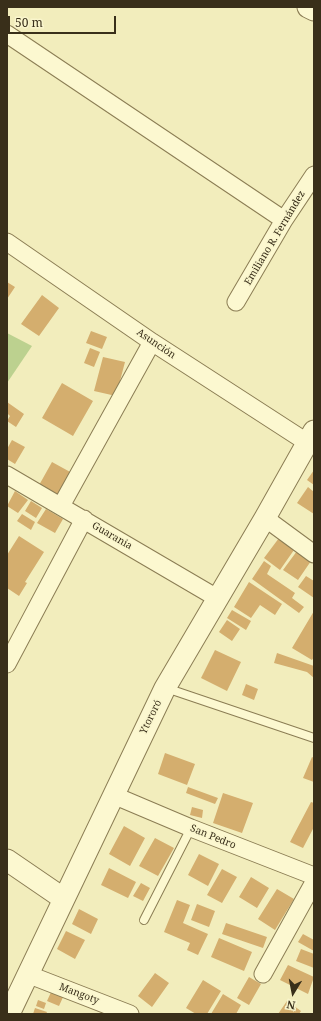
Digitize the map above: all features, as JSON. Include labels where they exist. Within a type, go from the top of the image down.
[{"type":"street","points":[[308,7],[314,10]]},
{"type":"street","points":[[7,34],[284,220]]},
{"type":"street","name":"Emiliano R. Fernández","points":[[236,302],[284,220],[314,175]]},
{"type":"street","name":"Asunción","points":[[7,242],[152,342],[311,437]]},
{"type":"street","points":[[61,506],[152,342]]},
{"type":"street","name":"Ytororó","points":[[10,1014],[27,974],[165,688],[311,437]]},
{"type":"street","name":"Guarania","points":[[7,475],[217,598]]},
{"type":"street","points":[[265,518],[314,554]]},
{"type":"street","points":[[7,664],[84,519]]},
{"type":"street","name":"San Pedro","points":[[113,794],[191,828],[314,876]]},
{"type":"street","points":[[7,860],[64,899]]},
{"type":"street","points":[[263,974],[314,882]]},
{"type":"street","name":"Mangoty","points":[[27,974],[130,1014]]},
{"type":"lane","points":[[165,688],[314,738]]},
{"type":"lane","points":[[144,920],[191,828]]},
{"type":"green space","points":[[7,333],[32,346],[7,383]]},
{"type":"building","points":[[7,282],[15,287],[7,299]]},
{"type":"building","points":[[42,295],[59,308],[39,336],[21,324]]},
{"type":"building","points":[[91,331],[107,337],[102,349],[86,343]]},
{"type":"building","points":[[90,348],[100,352],[94,367],[84,363]]},
{"type":"building","points":[[103,357],[125,362],[116,396],[94,391]]},
{"type":"building","points":[[62,383],[93,401],[73,436],[42,418]]},
{"type":"building","points":[[7,402],[24,414],[16,427],[7,421],[10,416],[7,413]]},
{"type":"building","points":[[12,440],[25,447],[15,464],[7,459],[7,449]]},
{"type":"building","points":[[52,462],[72,473],[59,498],[38,487]]},
{"type":"building","points":[[314,470],[314,485],[307,480]]},
{"type":"building","points":[[308,487],[314,492],[314,514],[297,503]]},
{"type":"building","points":[[15,491],[28,500],[18,513],[7,506]]},
{"type":"building","points":[[31,501],[42,508],[36,518],[25,511]]},
{"type":"building","points":[[46,509],[63,519],[55,533],[37,523]]},
{"type":"building","points":[[22,514],[35,522],[31,530],[17,521]]},
{"type":"building","points":[[19,536],[44,552],[25,582],[27,583],[19,596],[7,588],[7,555]]},
{"type":"building","points":[[279,538],[294,550],[280,570],[264,558]]},
{"type":"building","points":[[297,551],[311,561],[298,580],[283,570]]},
{"type":"building","points":[[264,561],[271,566],[267,574],[295,593],[292,598],[304,607],[299,613],[252,579]]},
{"type":"building","points":[[306,576],[314,581],[314,598],[298,587]]},
{"type":"building","points":[[249,582],[282,604],[275,615],[260,605],[251,618],[234,607]]},
{"type":"building","points":[[232,610],[251,621],[246,630],[227,618]]},
{"type":"building","points":[[314,611],[314,657],[312,660],[292,648]]},
{"type":"building","points":[[227,620],[240,629],[232,641],[219,632]]},
{"type":"building","points":[[215,650],[241,662],[227,691],[201,678]]},
{"type":"building","points":[[277,653],[314,666],[314,678],[307,672],[274,663]]},
{"type":"building","points":[[246,684],[258,689],[254,700],[242,695]]},
{"type":"building","points":[[165,753],[195,764],[187,785],[158,774]]},
{"type":"building","points":[[312,757],[314,758],[314,782],[303,778]]},
{"type":"building","points":[[188,787],[218,798],[215,804],[186,793]]},
{"type":"building","points":[[223,793],[253,803],[242,833],[213,823]]},
{"type":"building","points":[[311,802],[314,803],[314,827],[303,848],[290,842]]},
{"type":"building","points":[[192,807],[203,810],[202,818],[190,815]]},
{"type":"building","points":[[124,826],[145,838],[130,866],[109,854]]},
{"type":"building","points":[[155,838],[174,848],[158,876],[139,866]]},
{"type":"building","points":[[199,854],[219,864],[208,886],[188,875]]},
{"type":"building","points":[[109,868],[136,882],[128,898],[101,885]]},
{"type":"building","points":[[222,869],[237,877],[222,903],[207,895]]},
{"type":"building","points":[[251,877],[269,888],[257,908],[239,897]]},
{"type":"building","points":[[141,883],[150,888],[143,901],[133,896]]},
{"type":"building","points":[[277,889],[294,899],[275,930],[258,919]]},
{"type":"building","points":[[177,900],[190,905],[183,923],[208,934],[198,955],[187,950],[190,943],[164,932]]},
{"type":"building","points":[[197,904],[215,911],[209,927],[191,920]]},
{"type":"building","points":[[79,909],[98,919],[91,934],[72,924]]},
{"type":"building","points":[[226,923],[267,937],[263,948],[222,934]]},
{"type":"building","points":[[66,931],[85,940],[75,959],[57,949]]},
{"type":"building","points":[[303,934],[314,940],[314,951],[298,942]]},
{"type":"building","points":[[219,938],[252,952],[244,971],[211,957]]},
{"type":"building","points":[[301,949],[314,954],[314,968],[296,961]]},
{"type":"building","points":[[288,965],[314,977],[308,994],[280,980]]},
{"type":"building","points":[[155,973],[169,983],[152,1007],[138,996]]},
{"type":"building","points":[[249,977],[261,984],[249,1005],[237,998]]},
{"type":"building","points":[[203,980],[221,991],[207,1014],[196,1014],[186,1008]]},
{"type":"building","points":[[52,990],[64,995],[59,1006],[47,1001]]},
{"type":"building","points":[[223,994],[241,1005],[236,1014],[211,1014]]},
{"type":"building","points":[[38,1000],[46,1003],[44,1009],[36,1006]]},
{"type":"building","points":[[287,1001],[301,1011],[299,1014],[278,1014]]},
{"type":"building","points":[[35,1008],[47,1012],[46,1014],[33,1014]]}]
